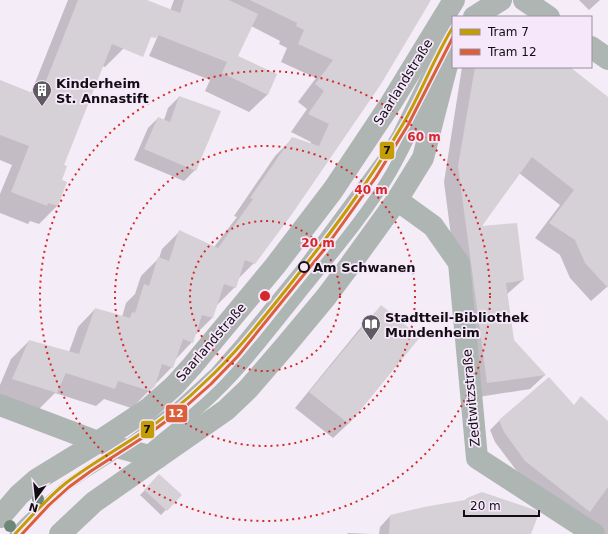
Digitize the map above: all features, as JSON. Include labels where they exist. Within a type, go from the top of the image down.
[{"type":"street","name":"Saarlandstraße","points":[[0,516],[19,495],[36,480],[148,409],[174,386],[275,266],[337,184],[391,103],[454,0]]},
{"type":"street","points":[[476,16],[501,0]]},
{"type":"street","points":[[524,0],[548,16]]},
{"type":"street","points":[[592,48],[608,59]]},
{"type":"street","name":"Saarlandstraße","points":[[60,534],[94,502],[150,456],[226,410],[248,389],[326,296],[397,200],[423,158],[452,51]]},
{"type":"street","name":"Zedtwitzstraße","points":[[397,200],[433,226],[458,263],[477,458],[594,534]]},
{"type":"street","points":[[0,405],[98,442],[150,456]]},
{"type":"lane","points":[[455,16],[462,0]]},
{"type":"lane","points":[[15,534],[66,486],[122,449],[178,406],[215,373],[303,267],[385,156],[398,134],[452,26]]},
{"type":"lane","points":[[150,456],[199,410],[230,378],[311,281],[368,208],[404,150],[452,51]]},
{"type":"building","name":"Kinderheim St. Annastift","points":[[78,0],[147,0],[180,13],[184,0],[229,0],[258,14],[238,56],[277,74],[268,95],[222,73],[227,62],[158,35],[156,38],[151,37],[143,57],[112,44],[64,165],[67,166],[62,180],[67,182],[58,206],[48,203],[47,206],[11,192],[29,146],[0,135],[0,80],[40,96]]},
{"type":"building","points":[[250,0],[431,0],[381,84],[292,214],[255,264],[245,260],[236,288],[224,284],[213,318],[202,315],[193,343],[183,339],[173,368],[162,364],[155,386],[150,391],[118,381],[115,389],[66,373],[57,393],[12,379],[29,340],[79,354],[95,308],[130,318],[132,312],[135,313],[144,284],[149,286],[158,257],[169,261],[179,230],[218,248],[253,199],[250,198],[292,137],[319,146],[329,124],[308,114],[324,91],[315,84],[333,60],[298,44],[304,30],[296,26],[297,23]]},
{"type":"building","points":[[475,68],[571,68],[608,97],[608,288],[585,263],[575,240],[549,223],[574,190],[532,157],[482,226],[517,223],[524,280],[506,283],[514,340],[546,375],[487,383],[458,166]]},
{"type":"building","points":[[179,96],[221,111],[196,171],[144,149],[158,117],[170,122]]},
{"type":"building","points":[[381,305],[420,337],[349,424],[309,392]]},
{"type":"building","points":[[549,377],[574,405],[581,396],[608,421],[608,487],[590,512],[525,461],[504,432],[499,420]]},
{"type":"building","points":[[159,474],[182,495],[167,511],[144,490]]},
{"type":"building","points":[[482,492],[535,510],[539,513],[531,534],[389,534],[390,515],[465,500]]},
{"type":"tram line","name":"7","points":[[15,534],[46,501],[66,483],[146,430],[182,403],[217,371],[247,338],[316,251],[376,168],[410,112],[452,29]]},
{"type":"tram line","name":"12","points":[[22,534],[49,505],[69,487],[150,433],[184,408],[211,384],[238,356],[323,251],[376,177],[408,125],[452,39]]},
{"type":"place","name":"Kinderheim St. Annastift","points":[[42,107]]},
{"type":"place","name":"Am Schwanen","points":[[304,267]]},
{"type":"place","name":"Stadtteil-Bibliothek Mundenheim","points":[[371,341]]}]
